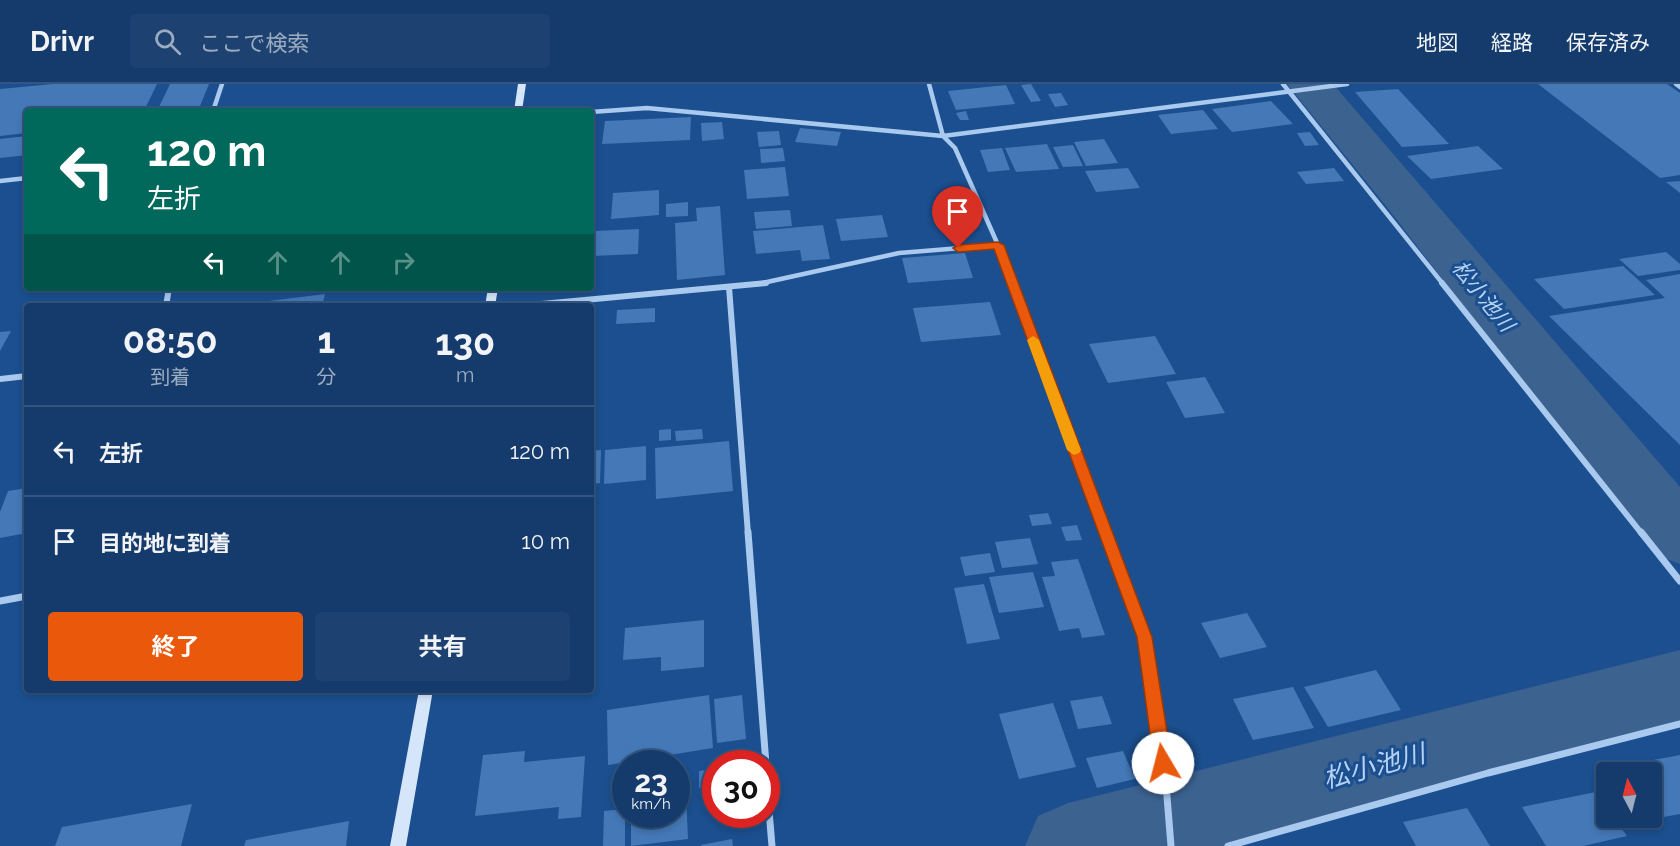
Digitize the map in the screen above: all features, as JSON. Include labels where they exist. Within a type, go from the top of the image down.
[{"type":"main road","points":[[518,108],[522,84]]},
{"type":"main road","points":[[398,846],[425,693]]},
{"type":"street","points":[[214,108],[222,84]]},
{"type":"street","points":[[929,84],[943,136],[955,148],[998,245],[1144,637],[1166,784],[1172,846]]},
{"type":"street","points":[[1283,84],[1291,91],[1680,580]]},
{"type":"street","points":[[594,112],[647,108],[943,136],[1347,84]]},
{"type":"street","points":[[1676,84],[1680,87]]},
{"type":"street","points":[[0,181],[24,178]]},
{"type":"street","points":[[553,303],[760,284],[899,253],[998,245]]},
{"type":"street","points":[[729,287],[765,750]]},
{"type":"street","points":[[0,379],[24,376]]},
{"type":"street","points":[[0,601],[24,597]]},
{"type":"street","points":[[1228,846],[1488,773],[1680,724]]},
{"type":"street","points":[[770,828],[772,846]]},
{"type":"building","points":[[53,84],[157,84],[145,108],[24,108],[24,133],[0,136],[0,89]]},
{"type":"building","points":[[170,84],[209,84],[199,108],[158,108]]},
{"type":"building","points":[[1031,84],[1041,101],[1031,102],[1021,85]]},
{"type":"building","points":[[1538,84],[1667,84],[1680,93],[1680,175],[1660,178]]},
{"type":"building","points":[[1006,85],[1015,104],[956,110],[948,91]]},
{"type":"building","points":[[1398,89],[1449,144],[1402,147],[1355,92]]},
{"type":"building","points":[[1061,93],[1068,105],[1055,107],[1048,94]]},
{"type":"building","points":[[1271,101],[1293,124],[1232,132],[1212,109]]},
{"type":"building","points":[[1203,110],[1218,129],[1171,134],[1158,115]]},
{"type":"building","points":[[966,111],[969,120],[960,120],[956,113]]},
{"type":"building","points":[[691,117],[690,140],[602,144],[605,121]]},
{"type":"building","points":[[722,122],[724,139],[702,141],[701,123]]},
{"type":"building","points":[[800,128],[841,132],[837,146],[795,142]]},
{"type":"building","points":[[779,131],[781,145],[759,147],[757,132]]},
{"type":"building","points":[[1310,132],[1319,145],[1305,146],[1297,133]]},
{"type":"building","points":[[24,136],[24,155],[0,158],[0,139]]},
{"type":"building","points":[[1104,139],[1118,163],[1086,166],[1074,142]]},
{"type":"building","points":[[1047,144],[1059,169],[1016,172],[1005,148]]},
{"type":"building","points":[[1073,145],[1083,166],[1063,167],[1053,147]]},
{"type":"building","points":[[1478,146],[1503,169],[1431,179],[1407,156]]},
{"type":"building","points":[[783,148],[785,161],[761,163],[760,149]]},
{"type":"building","points":[[1002,148],[1010,170],[988,172],[980,150]]},
{"type":"building","points":[[785,167],[789,196],[747,199],[744,170]]},
{"type":"building","points":[[1128,168],[1140,188],[1096,192],[1085,171]]},
{"type":"building","points":[[1334,168],[1344,181],[1306,184],[1297,172]]},
{"type":"building","points":[[1680,181],[1680,193],[1666,182]]},
{"type":"building","points":[[659,190],[659,215],[611,219],[613,193]]},
{"type":"building","points":[[688,202],[688,216],[666,217],[666,204]]},
{"type":"building","points":[[720,206],[725,275],[677,280],[675,223],[697,221],[696,208]]},
{"type":"building","points":[[790,210],[792,226],[756,229],[754,212]]},
{"type":"building","points":[[882,215],[888,237],[841,241],[836,219]]},
{"type":"building","points":[[823,225],[830,259],[802,261],[800,250],[756,254],[753,231]]},
{"type":"building","points":[[639,229],[638,254],[594,256],[596,231]]},
{"type":"building","points":[[1666,252],[1680,264],[1680,270],[1638,276],[1619,259]]},
{"type":"building","points":[[965,253],[973,278],[908,283],[902,258]]},
{"type":"building","points":[[1623,266],[1655,295],[1564,309],[1534,279]]},
{"type":"building","points":[[1680,274],[1680,445],[1549,316],[1665,298],[1646,280]]},
{"type":"building","points":[[325,294],[323,303],[268,303],[269,301]]},
{"type":"building","points":[[265,301],[264,303],[240,303]]},
{"type":"building","points":[[990,302],[1001,335],[921,342],[913,308]]},
{"type":"building","points":[[655,308],[655,322],[616,324],[617,310]]},
{"type":"building","points":[[11,331],[0,351],[0,332]]},
{"type":"building","points":[[1155,336],[1176,374],[1108,383],[1089,344]]},
{"type":"building","points":[[1205,377],[1225,413],[1185,418],[1166,382]]},
{"type":"building","points":[[671,429],[671,440],[659,441],[659,430]]},
{"type":"building","points":[[702,429],[703,439],[676,441],[675,431]]},
{"type":"building","points":[[729,441],[733,491],[656,499],[655,448]]},
{"type":"building","points":[[646,446],[646,480],[604,484],[605,450]]},
{"type":"building","points":[[601,450],[600,483],[594,484],[594,451]]},
{"type":"building","points":[[24,488],[24,534],[0,538],[0,512],[8,491]]},
{"type":"building","points":[[1048,513],[1052,524],[1032,526],[1029,515]]},
{"type":"building","points":[[1077,525],[1082,540],[1066,541],[1061,527]]},
{"type":"building","points":[[1030,538],[1038,564],[1002,568],[995,542]]},
{"type":"building","points":[[990,553],[995,572],[965,576],[960,557]]},
{"type":"building","points":[[1078,559],[1105,635],[1082,638],[1079,628],[1059,631],[1042,577],[1055,576],[1051,562]]},
{"type":"building","points":[[1033,572],[1044,607],[999,613],[989,577]]},
{"type":"building","points":[[984,584],[1000,639],[967,644],[954,588]]},
{"type":"building","points":[[1247,613],[1267,647],[1220,658],[1201,623]]},
{"type":"building","points":[[704,620],[704,667],[661,671],[661,657],[623,660],[625,628]]},
{"type":"building","points":[[1376,670],[1401,710],[1328,727],[1304,687]]},
{"type":"building","points":[[1293,687],[1314,728],[1253,740],[1233,699]]},
{"type":"building","points":[[709,695],[713,748],[690,752],[612,750],[612,764],[608,765],[607,710]]},
{"type":"building","points":[[742,695],[746,739],[717,743],[714,699]]},
{"type":"building","points":[[1102,696],[1112,724],[1078,729],[1070,701]]},
{"type":"building","points":[[1053,703],[1076,767],[1019,779],[999,714]]},
{"type":"building","points":[[525,751],[524,762],[585,756],[581,817],[558,819],[559,807],[475,816],[483,755]]},
{"type":"building","points":[[1123,751],[1135,779],[1097,788],[1086,758]]},
{"type":"building","points":[[1680,755],[1680,814],[1662,817],[1662,762],[1642,762]]},
{"type":"building","points":[[699,771],[702,771],[702,788],[699,788]]},
{"type":"building","points":[[1596,792],[1596,828],[1621,828],[1627,836],[1583,846],[1546,846],[1522,807]]},
{"type":"building","points":[[192,804],[181,846],[55,846],[62,827]]},
{"type":"building","points":[[1467,808],[1490,846],[1416,846],[1403,822]]},
{"type":"building","points":[[612,810],[612,828],[625,828],[625,846],[603,846],[604,811]]},
{"type":"building","points":[[349,821],[346,846],[244,846],[246,840]]},
{"type":"building","points":[[631,828],[688,828],[688,839],[631,846]]},
{"type":"building","points":[[732,839],[733,846],[701,846],[701,845]]},
{"type":"waterway","name":"松小池川","points":[[1309,84],[1404,195],[1680,535]]},
{"type":"waterway","name":"松小池川","points":[[1068,846],[1680,686]]},
{"type":"slow traffic","points":[[1033,340],[1074,450]]},
{"type":"route","points":[[958,248],[998,245],[1144,637],[1163,763]]}]
